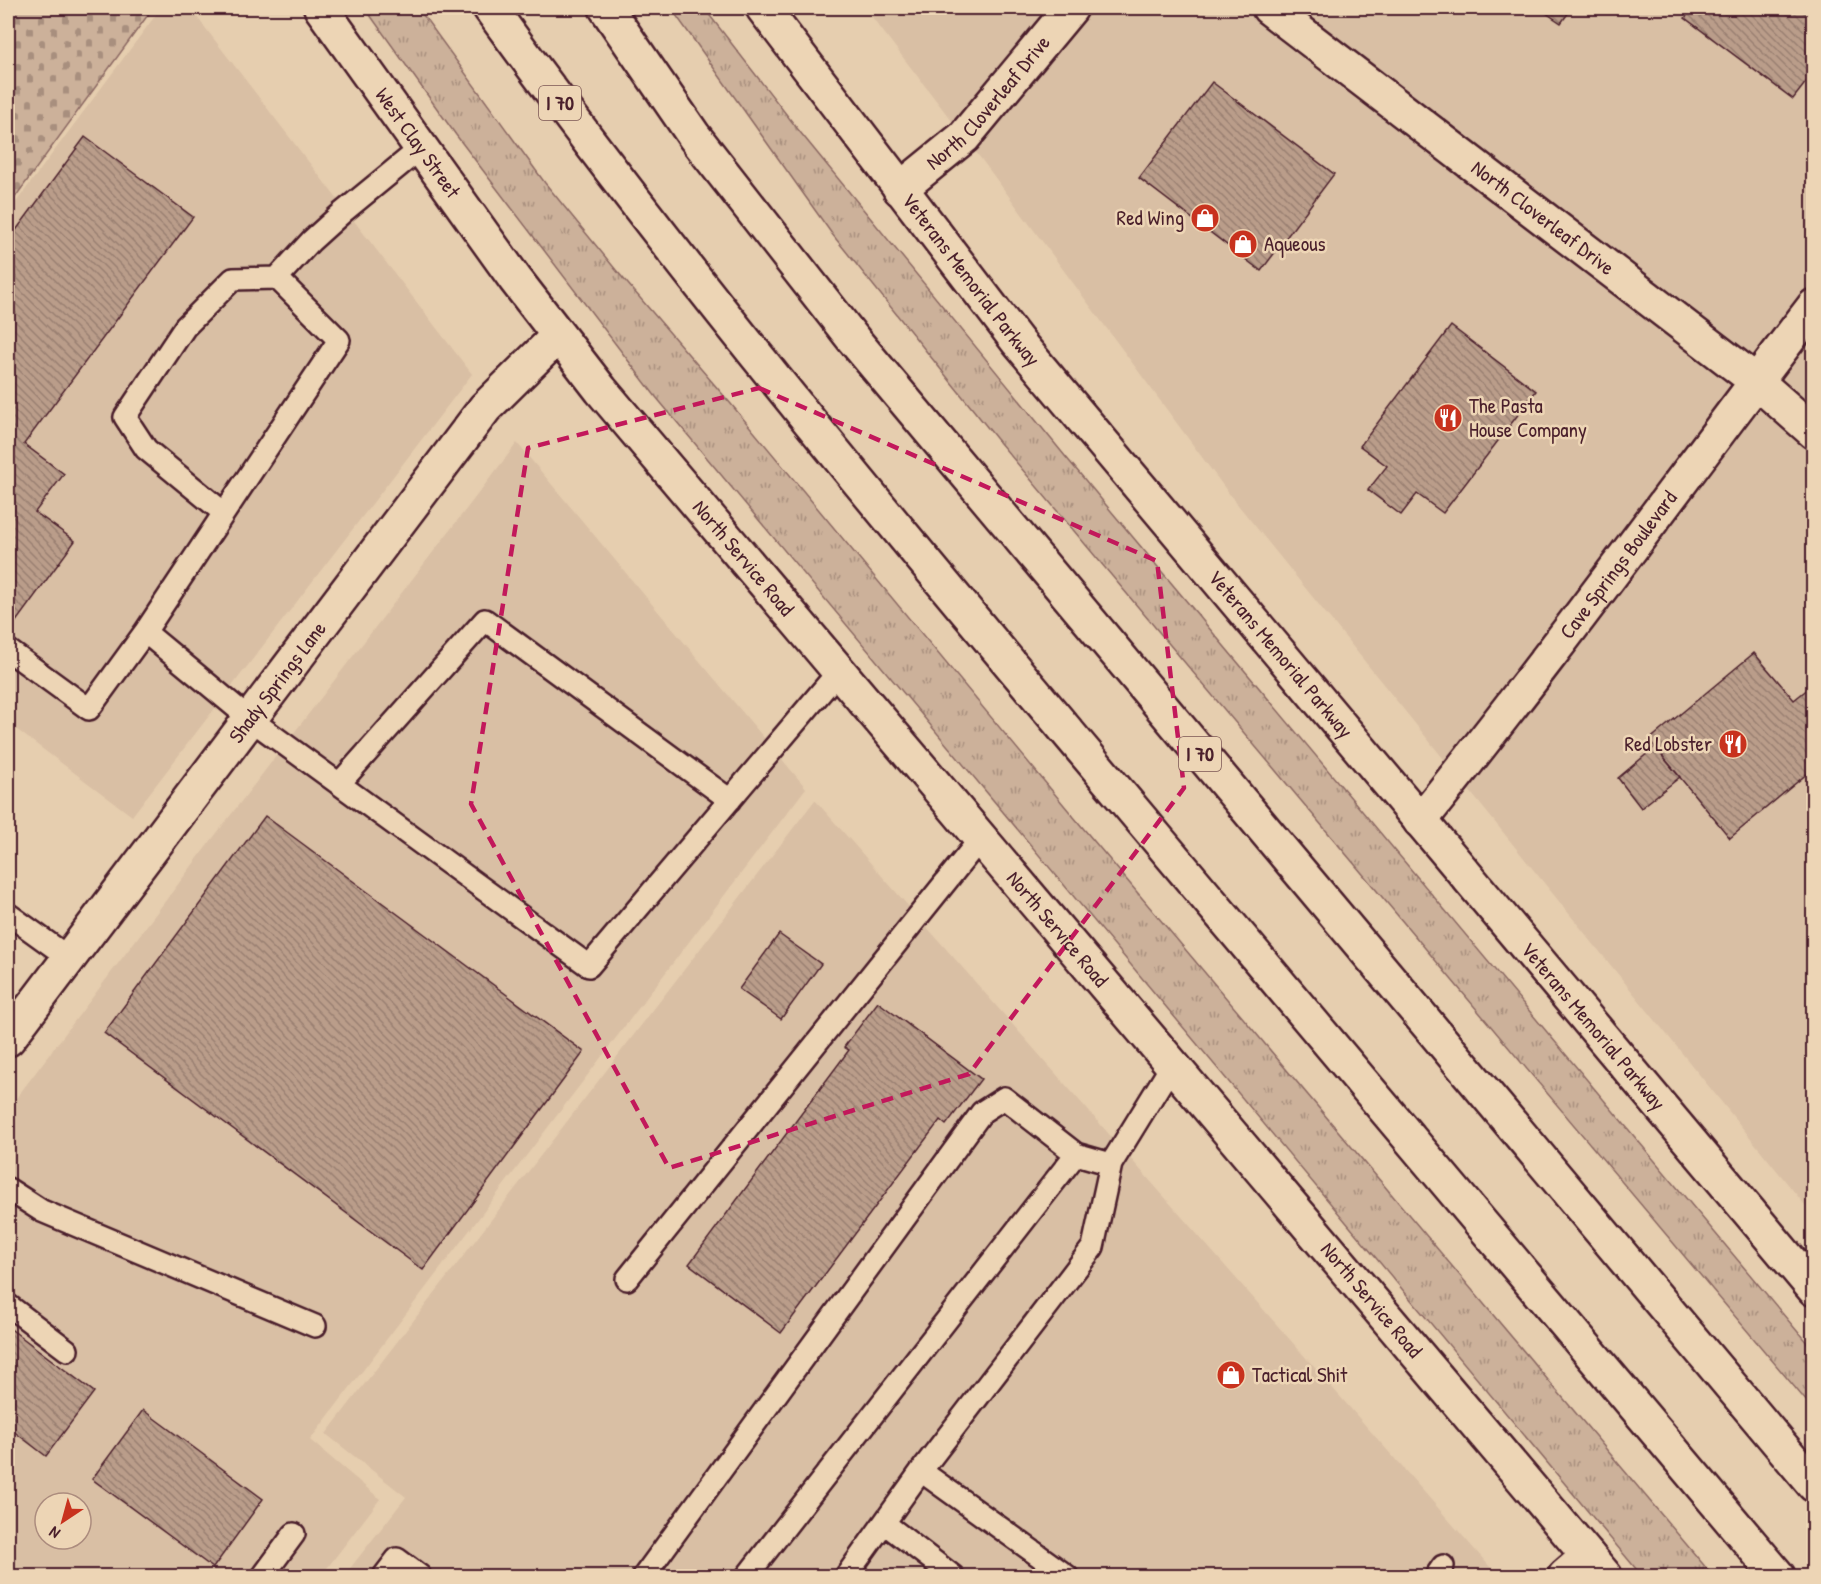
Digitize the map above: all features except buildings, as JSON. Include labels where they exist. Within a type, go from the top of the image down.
[{"type":"main road","name":"West Clay Street","points":[[321,8],[515,279]]},
{"type":"main road","name":"I 70","points":[[490,8],[631,197],[754,354],[1036,695],[1778,1576]]},
{"type":"main road","name":"I 70","points":[[606,8],[694,136],[854,340],[1814,1485]]},
{"type":"main road","name":"Veterans Memorial Parkway","points":[[763,8],[1018,342],[1814,1289]]},
{"type":"main road","name":"North Cloverleaf Drive","points":[[900,189],[964,137],[1071,8]]},
{"type":"main road","name":"North Cloverleaf Drive","points":[[1269,8],[1756,381],[1814,432]]},
{"type":"main road","name":"North Service Road","points":[[515,279],[602,390],[1172,1065],[1586,1570]]},
{"type":"main road","name":"Cave Springs Boulevard","points":[[1420,821],[1661,510],[1814,306]]},
{"type":"main road","name":"Shady Springs Lane","points":[[8,1039],[485,408],[558,336]]},
{"type":"lane","points":[[224,513],[146,449],[125,417],[185,327],[233,279],[277,278],[311,241],[343,212],[421,148]]},
{"type":"lane","points":[[8,650],[89,709],[146,632],[339,340],[277,278]]},
{"type":"lane","points":[[339,784],[485,620],[730,800]]},
{"type":"lane","points":[[146,632],[250,719],[589,966],[839,671]]},
{"type":"lane","points":[[627,1279],[981,838]]},
{"type":"lane","points":[[8,914],[69,958]]},
{"type":"lane","points":[[846,1576],[921,1471],[1093,1247],[1111,1164],[1172,1065]]},
{"type":"lane","points":[[644,1576],[982,1112],[1004,1098],[1076,1154],[1111,1164]]},
{"type":"lane","points":[[747,1576],[1076,1154]]},
{"type":"lane","points":[[8,1189],[42,1211],[315,1326]]},
{"type":"lane","points":[[8,1305],[67,1350]]},
{"type":"lane","points":[[921,1471],[1067,1576]]},
{"type":"lane","points":[[884,1523],[953,1576]]},
{"type":"lane","points":[[263,1576],[294,1534]]},
{"type":"lane","points":[[384,1576],[397,1559],[420,1576]]},
{"type":"highlighted area","points":[[759,388],[1157,561],[1184,788],[969,1074],[669,1168],[471,804],[528,448]]},
{"type":"shaded area","points":[[161,8],[190,8],[472,374],[132,816],[8,723],[8,213]]},
{"type":"shaded area","points":[[865,8],[1813,8],[1813,1215],[1230,495],[985,164]]},
{"type":"shaded area","points":[[517,443],[806,788],[310,1440],[380,1499],[321,1576],[8,1576],[8,1109]]},
{"type":"shaded area","points":[[815,800],[1498,1576],[344,1576],[406,1497],[326,1434]]},
{"type":"green space","points":[[8,8],[153,8],[8,207]]},
{"type":"green space","points":[[365,8],[418,8],[545,183],[616,270],[731,404],[1083,828],[1713,1576],[1642,1576],[656,397],[456,135]]},
{"type":"green space","points":[[671,8],[704,8],[800,132],[1065,456],[1813,1350],[1813,1409],[1000,443],[832,234]]},
{"type":"place","name":"Red Wing","points":[[1205,218]]},
{"type":"place","name":"Aqueous","points":[[1243,244]]},
{"type":"place","name":"The Pasta House Company","points":[[1448,418]]},
{"type":"place","name":"Red Lobster","points":[[1733,744]]},
{"type":"place","name":"Tactical Shit","points":[[1231,1375]]}]
